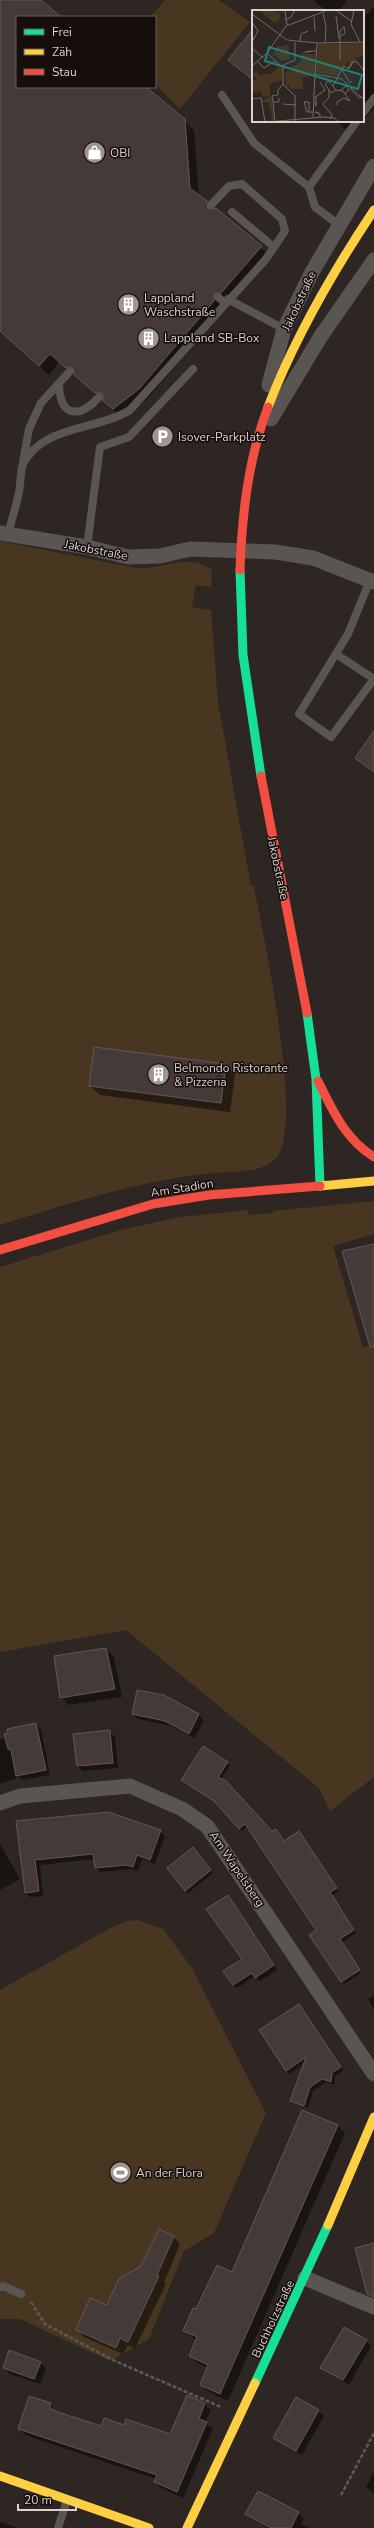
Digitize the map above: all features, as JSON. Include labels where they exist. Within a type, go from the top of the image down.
[{"type":"main road","points":[[254,448],[281,369],[297,336],[374,210]]},
{"type":"main road","name":"Jakobstraße","points":[[254,448],[240,550],[239,596],[247,695],[260,781],[303,992],[316,1077],[320,1186]]},
{"type":"main road","points":[[316,1077],[345,1134],[360,1150],[374,1157]]},
{"type":"main road","name":"Am Stadion","points":[[0,1250],[153,1204],[209,1195],[374,1181]]},
{"type":"main road","name":"Buchholzstraße","points":[[187,2528],[306,2278],[374,2117]]},
{"type":"main road","points":[[0,2476],[149,2528]]},
{"type":"street","name":"Jakobstraße","points":[[254,448],[284,329],[311,274],[374,166]]},
{"type":"street","name":"Jakobstraße","points":[[254,448],[321,336],[374,260]]},
{"type":"street","name":"Jakobstraße","points":[[4,533],[87,547],[128,557],[160,556],[190,549],[275,552],[313,558],[372,581]]},
{"type":"street","name":"Am Wapelsberg","points":[[0,1803],[20,1796],[130,1786],[182,1809],[207,1826],[374,2074]]},
{"type":"street","points":[[306,2278],[374,2307]]},
{"type":"lane","points":[[222,95],[254,143],[309,187],[315,207],[339,225]]},
{"type":"lane","points":[[364,112],[374,98]]},
{"type":"lane","points":[[309,187],[356,122]]},
{"type":"lane","points":[[23,465],[35,447],[49,438],[108,421],[130,410],[274,247],[285,231],[282,219],[242,184],[230,186],[211,205]]},
{"type":"lane","points":[[232,212],[274,247]]},
{"type":"lane","points":[[218,297],[284,329]]},
{"type":"lane","points":[[87,547],[100,447],[128,437],[193,369]]},
{"type":"lane","points":[[4,533],[19,492],[29,429],[41,404],[59,386],[70,371]]},
{"type":"lane","points":[[59,386],[62,403],[67,409],[75,413],[85,411],[99,397]]},
{"type":"lane","points":[[336,654],[374,680],[331,737],[300,714],[336,654],[348,634],[372,581]]},
{"type":"lane","points":[[0,2287],[3,2286],[20,2294]]},
{"type":"lane","points":[[58,2528],[67,2499]]},
{"type":"path","points":[[29,2298],[45,2324],[115,2361],[240,2416]]},
{"type":"path","points":[[341,2495],[374,2433]]},
{"type":"shaded area","points":[[165,0],[219,0],[250,22],[180,109],[156,85],[156,16],[151,16]]},
{"type":"shaded area","points":[[0,541],[136,568],[194,562],[212,570],[211,587],[196,585],[192,607],[211,610],[218,702],[251,886],[254,886],[272,983],[284,1068],[286,1106],[284,1137],[277,1157],[264,1166],[247,1171],[186,1176],[132,1187],[106,1193],[0,1225]]},
{"type":"shaded area","points":[[374,1201],[374,1234],[333,1246],[363,1347],[374,1345],[374,1777],[330,1811],[319,1788],[126,1630],[0,1652],[0,1267],[124,1229],[181,1217],[248,1210],[249,1215],[273,1213],[273,1211]]},
{"type":"shaded area","name":"An der Flora","points":[[138,1920],[163,1929],[192,1968],[266,2113],[214,2233],[184,2251],[149,2339],[110,2361],[20,2319],[0,2319],[0,1990],[114,1926],[127,1921]]},
{"type":"building","name":"OBI","points":[[0,0],[41,0],[60,16],[16,16],[16,88],[147,88],[185,119],[190,188],[207,201],[208,209],[216,208],[262,246],[221,293],[214,294],[214,301],[139,389],[113,409],[103,401],[103,393],[95,393],[74,375],[73,367],[66,368],[50,354],[39,366],[0,331]]},
{"type":"building","points":[[252,30],[252,79],[228,60]]},
{"type":"building","points":[[374,731],[374,772],[355,758]]},
{"type":"building","name":"Belmondo Ristorante & Pizzeria","points":[[94,1047],[226,1064],[221,1103],[89,1086]]},
{"type":"building","points":[[374,1244],[374,1346],[370,1347],[342,1251]]},
{"type":"building","points":[[106,1648],[115,1689],[60,1698],[54,1656]]},
{"type":"building","points":[[137,1690],[164,1695],[199,1714],[189,1734],[165,1721],[132,1714]]},
{"type":"building","points":[[36,1723],[46,1770],[16,1776],[11,1750],[8,1749],[4,1734],[8,1733],[7,1729]]},
{"type":"building","points":[[110,1730],[113,1763],[77,1766],[73,1734]]},
{"type":"building","points":[[203,1746],[228,1762],[218,1777],[226,1781],[272,1831],[276,1829],[284,1841],[299,1831],[337,1888],[330,1892],[354,1930],[340,1939],[360,1970],[341,1982],[309,1935],[316,1930],[245,1824],[239,1829],[214,1801],[181,1780]]},
{"type":"building","points":[[108,1812],[161,1830],[150,1860],[137,1855],[133,1867],[126,1865],[95,1868],[93,1854],[35,1860],[39,1891],[25,1893],[16,1821]]},
{"type":"building","points":[[193,1847],[211,1870],[185,1891],[167,1868]]},
{"type":"building","points":[[228,1895],[274,1965],[255,1978],[252,1973],[233,1985],[223,1971],[242,1959],[206,1909]]},
{"type":"building","points":[[299,2004],[341,2067],[332,2073],[331,2082],[322,2079],[310,2087],[304,2106],[290,2101],[306,2057],[286,2071],[259,2030]]},
{"type":"building","points":[[302,2110],[338,2125],[220,2394],[200,2385],[208,2365],[189,2356],[197,2337],[183,2331],[193,2308],[196,2309],[217,2265],[232,2272]]},
{"type":"building","points":[[159,2229],[174,2236],[157,2275],[159,2276],[128,2342],[120,2338],[116,2348],[76,2330],[90,2298],[107,2305],[119,2279],[141,2266]]},
{"type":"building","points":[[374,2243],[374,2297],[367,2294],[355,2248]]},
{"type":"building","points":[[344,2327],[367,2340],[343,2380],[320,2368]]},
{"type":"building","points":[[9,2350],[41,2362],[34,2379],[3,2368]]},
{"type":"building","points":[[187,2395],[205,2403],[199,2419],[207,2422],[177,2492],[154,2482],[157,2475],[18,2429],[29,2396],[51,2403],[50,2408],[58,2412],[101,2426],[104,2418],[124,2425],[126,2419],[170,2434]]},
{"type":"building","points":[[296,2397],[319,2410],[296,2451],[273,2438]]},
{"type":"building","points":[[258,2491],[299,2512],[291,2528],[271,2528],[245,2514]]},
{"type":"traffic: fast","points":[[240,570],[243,655],[261,776]]},
{"type":"traffic: fast","points":[[307,1013],[316,1079],[320,1186]]},
{"type":"traffic: fast","points":[[255,2383],[328,2225]]},
{"type":"traffic: slow","points":[[268,407],[290,356],[315,306],[374,210]]},
{"type":"traffic: slow","points":[[320,1186],[374,1181]]},
{"type":"traffic: slow","points":[[328,2225],[374,2117]]},
{"type":"traffic: slow","points":[[187,2528],[255,2383]]},
{"type":"traffic: slow","points":[[0,2476],[149,2528]]},
{"type":"traffic: jam","points":[[240,570],[242,528],[247,487],[255,447],[268,407]]},
{"type":"traffic: jam","points":[[261,776],[307,1013]]},
{"type":"traffic: jam","points":[[318,1081],[347,1133],[355,1142],[374,1157]]},
{"type":"traffic: jam","points":[[0,1250],[153,1204],[209,1195],[320,1186]]},
{"type":"place","name":"OBI","points":[[94,153]]},
{"type":"place","name":"Lappland Waschstraße","points":[[128,305]]},
{"type":"place","name":"Lappland SB-Box","points":[[148,338]]},
{"type":"place","name":"Isover-Parkplatz","points":[[163,437]]},
{"type":"place","name":"Belmondo Ristorante & Pizzeria","points":[[158,1075]]},
{"type":"place","name":"An der Flora","points":[[120,2173]]}]
